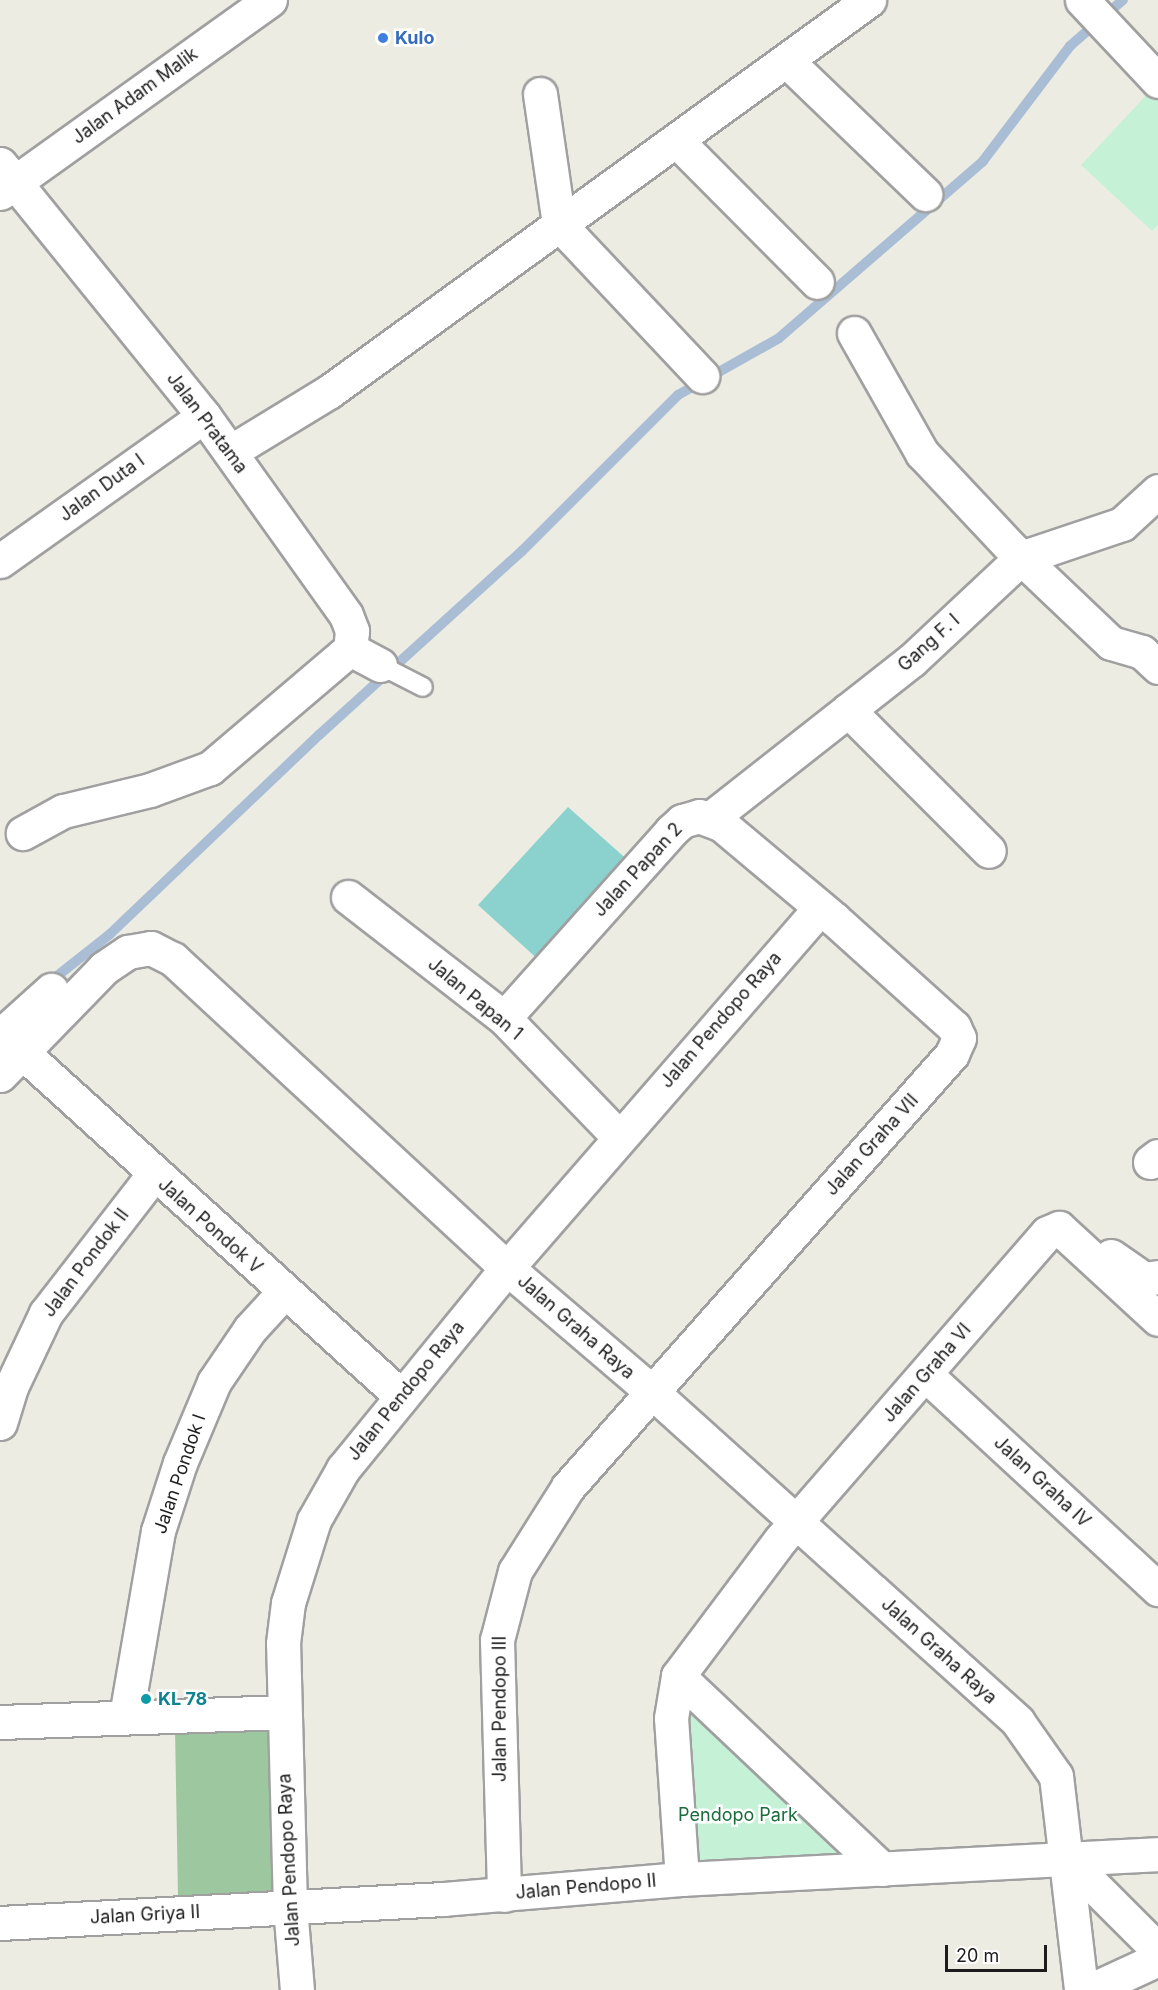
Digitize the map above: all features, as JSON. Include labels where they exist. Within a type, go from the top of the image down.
[{"type":"street","name":"Jalan Adam Malik","points":[[5,180],[270,0]]},
{"type":"street","points":[[231,452],[330,391],[559,224],[678,142],[869,0]]},
{"type":"street","points":[[1082,0],[1151,74]]},
{"type":"street","points":[[787,61],[925,194]]},
{"type":"street","points":[[540,93],[559,224],[702,376]]},
{"type":"street","points":[[678,142],[817,282]]},
{"type":"street","name":"Jalan Pratama","points":[[5,180],[204,416],[231,452],[346,615],[352,631],[350,649]]},
{"type":"street","points":[[854,333],[922,453],[1021,558],[1111,643],[1142,652],[1158,667]]},
{"type":"street","name":"Jalan Duta I","points":[[0,561],[204,416]]},
{"type":"street","name":"Gang F. I","points":[[711,818],[912,660],[1021,558],[1122,524],[1158,491]]},
{"type":"street","points":[[23,833],[63,810],[150,790],[210,768],[350,649],[391,671]]},
{"type":"street","points":[[848,710],[988,851]]},
{"type":"street","points":[[711,818],[819,909]]},
{"type":"street","name":"Jalan Papan 2","points":[[504,1018],[671,831],[682,821],[711,818]]},
{"type":"street","name":"Jalan Papan 1","points":[[348,897],[504,1018],[619,1137]]},
{"type":"street","name":"Jalan Pendopo Raya","points":[[297,1990],[290,1907],[282,1712],[283,1642],[288,1603],[314,1520],[343,1469],[401,1396],[619,1137],[819,909]]},
{"type":"street","name":"Jalan Graha VII","points":[[651,1391],[957,1046],[959,1038],[954,1027],[819,909]]},
{"type":"street","name":"Jalan Graha Raya","points":[[7,1054],[104,968],[129,952],[151,948],[173,959],[507,1268],[651,1391],[1018,1722],[1042,1751],[1056,1776],[1081,1990]]},
{"type":"street","points":[[7,1054],[51,990]]},
{"type":"street","name":"Jalan Pondok V","points":[[7,1054],[153,1175],[401,1396]]},
{"type":"street","name":"Jalan Pondok II","points":[[0,1424],[11,1387],[46,1313],[153,1175]]},
{"type":"street","points":[[1063,1232],[1076,1232],[1144,1279],[1158,1277]]},
{"type":"street","points":[[1063,1232],[1158,1319]]},
{"type":"street","name":"Jalan Graha VI","points":[[678,1676],[796,1521],[926,1375],[1040,1238],[1063,1232]]},
{"type":"street","name":"Jalan Pondok I","points":[[126,1716],[158,1531],[180,1463],[214,1382],[250,1329],[284,1292]]},
{"type":"street","name":"Jalan Graha IV","points":[[926,1375],[1158,1589]]},
{"type":"street","name":"Jalan Pendopo III","points":[[504,1895],[497,1640],[515,1571],[568,1487],[651,1391]]},
{"type":"street","points":[[678,1676],[882,1869]]},
{"type":"street","points":[[678,1676],[671,1718],[682,1879]]},
{"type":"street","points":[[0,1722],[282,1712]]},
{"type":"street","name":"Jalan Pendopo II","points":[[290,1907],[504,1895],[682,1879],[1158,1854]]},
{"type":"street","points":[[1066,1858],[1158,1950]]},
{"type":"street","name":"Jalan Griya II","points":[[0,1923],[290,1907]]},
{"type":"street","points":[[1091,1990],[1158,1959]]},
{"type":"lane","points":[[391,671],[423,687]]},
{"type":"green space","points":[[1153,88],[1158,93],[1158,225],[1152,231],[1081,165]]},
{"type":"green space","name":"Pendopo Park","points":[[682,1691],[862,1859],[689,1872]]},
{"type":"green space","points":[[175,1729],[272,1730],[280,1892],[178,1897]]},
{"type":"shaded area","points":[[568,807],[631,863],[541,962],[478,905]]},
{"type":"waterway","points":[[47,984],[110,934],[319,735],[522,551],[678,395],[779,338],[983,161],[1070,46],[1123,0]]},
{"type":"place","name":"Kulo","points":[[383,38]]},
{"type":"place","name":"KL 78","points":[[146,1699]]}]
